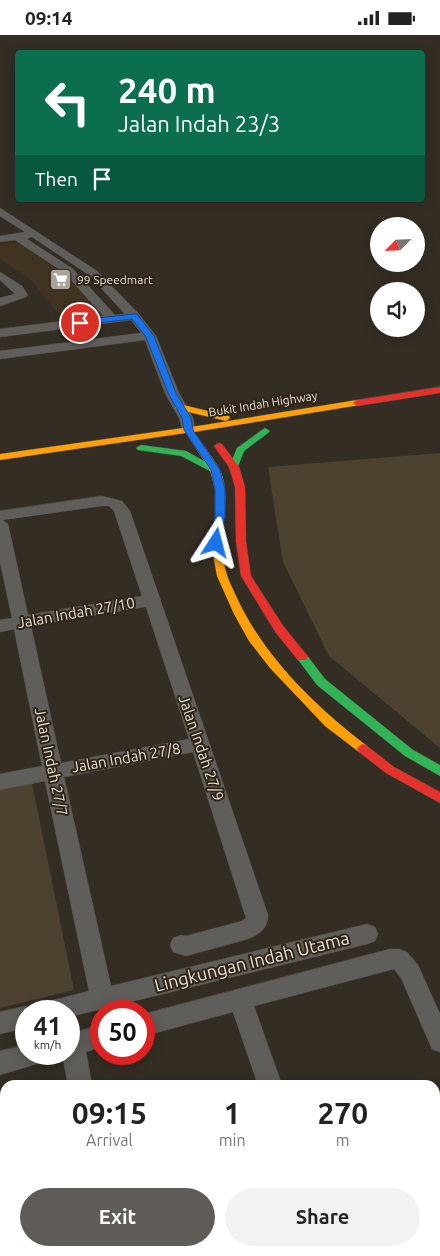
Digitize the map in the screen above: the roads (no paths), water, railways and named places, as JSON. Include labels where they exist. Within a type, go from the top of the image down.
[{"type":"main road","name":"Bukit Indah Highway","points":[[208,433],[242,422],[440,390]]},
{"type":"main road","points":[[242,422],[200,413],[187,424],[216,470],[220,489],[220,517],[216,543],[222,577],[239,614],[253,638],[274,665],[329,723],[390,770],[440,798]]},
{"type":"main road","name":"Bukit Indah Highway","points":[[0,469],[141,448],[187,424]]},
{"type":"main road","name":"Bukit Indah Highway","points":[[0,457],[187,424],[208,433],[235,435],[270,430],[240,450],[234,467]]},
{"type":"main road","points":[[208,433],[234,467],[240,487],[241,542],[246,576],[280,629],[321,682],[409,753],[440,771]]},
{"type":"main road","points":[[141,448],[183,453],[216,470]]},
{"type":"street","points":[[0,211],[93,273],[134,316],[150,336],[187,424],[208,433]]},
{"type":"street","points":[[1,233],[17,237],[69,271],[112,319]]},
{"type":"street","points":[[17,237],[36,234]]},
{"type":"street","points":[[0,275],[18,288],[22,295],[18,299],[0,302]]},
{"type":"street","points":[[0,333],[134,316]]},
{"type":"street","points":[[0,355],[150,336]]},
{"type":"street","name":"Jalan Indah 27/9","points":[[0,516],[102,501],[111,501],[119,505],[122,511],[257,915],[257,922],[248,929],[186,946],[181,945]]},
{"type":"street","name":"Jalan Indah 27/7","points":[[0,524],[102,999]]},
{"type":"street","name":"Jalan Indah 27/10","points":[[0,627],[152,600]]},
{"type":"street","name":"Jalan Indah 27/8","points":[[0,782],[200,744]]},
{"type":"street","name":"Lingkungan Indah Utama","points":[[80,1004],[367,934]]},
{"type":"street","points":[[155,1022],[390,959],[399,959],[405,963],[410,972],[440,1041]]},
{"type":"street","points":[[240,999],[268,1080]]},
{"type":"street","points":[[0,1023],[15,1020]]},
{"type":"street","points":[[0,1063],[15,1059]]},
{"type":"street","points":[[75,1065],[79,1080]]},
{"type":"place","name":"99 Speedmart","points":[[61,280]]}]
